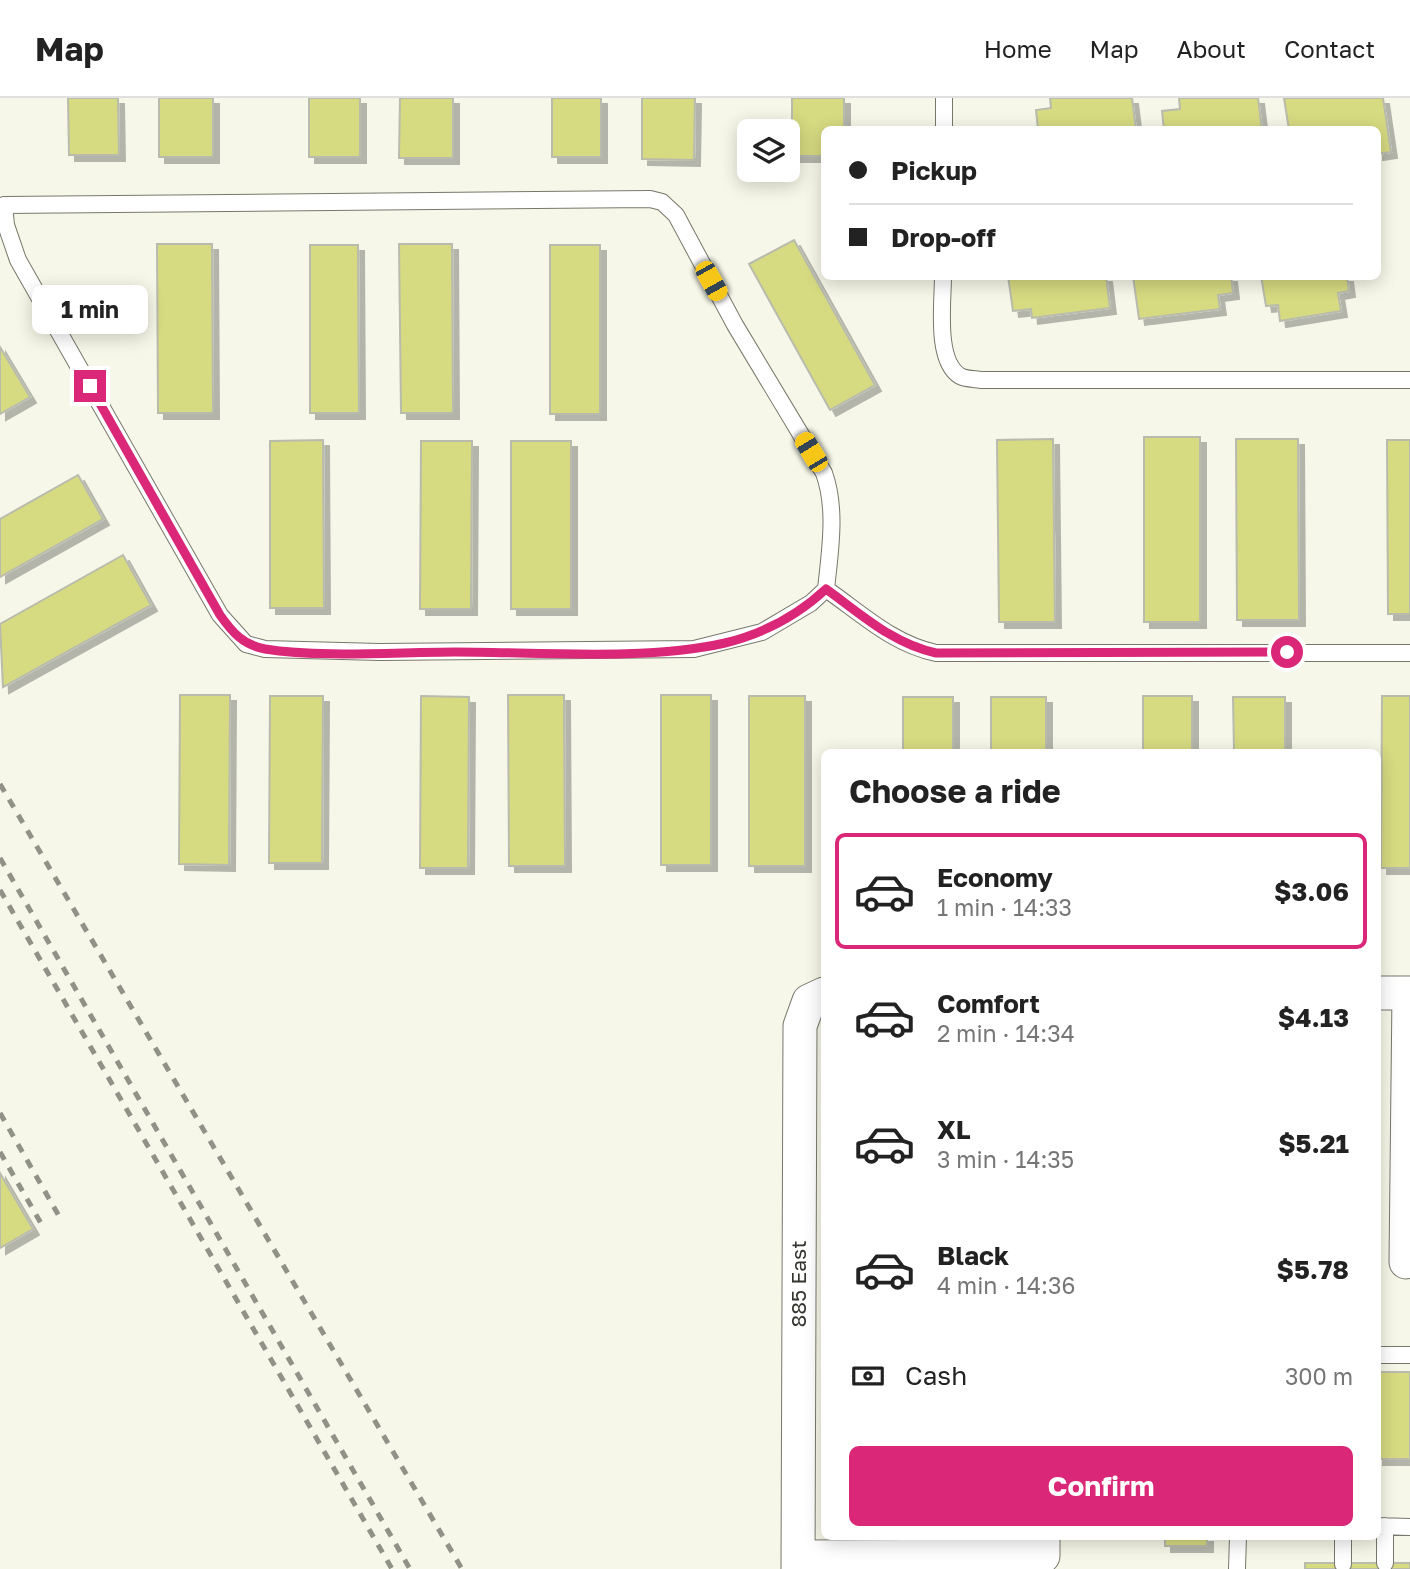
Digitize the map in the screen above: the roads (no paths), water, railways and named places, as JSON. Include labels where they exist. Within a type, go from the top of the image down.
[{"type":"street","points":[[1381,993],[1410,993],[1392,1206],[1406,1262]]},
{"type":"street","name":"885 East","points":[[798,1563],[812,1379],[811,1203],[800,1026],[817,997]]},
{"type":"street","points":[[798,1563],[1043,1556],[1043,1540]]},
{"type":"lane","points":[[944,98],[944,126]]},
{"type":"lane","points":[[637,199],[662,202],[676,215],[735,325],[824,472],[829,487],[831,528],[826,589],[811,603],[762,632],[694,649],[346,652],[265,649],[246,643],[220,615],[18,260],[8,233],[4,205],[637,199]]},
{"type":"lane","points":[[943,280],[944,350],[950,366],[961,377],[981,380],[1410,380]]},
{"type":"lane","points":[[826,589],[886,633],[913,648],[936,653],[1410,653]]},
{"type":"lane","points":[[1381,1355],[1410,1355]]},
{"type":"lane","points":[[1385,1563],[1381,1526],[1410,1527]]},
{"type":"lane","points":[[1237,1569],[1238,1540]]},
{"type":"lane","points":[[1343,1540],[1343,1564]]},
{"type":"railway","points":[[0,784],[462,1569]]},
{"type":"railway","points":[[0,858],[410,1569]]},
{"type":"railway","points":[[0,890],[392,1569]]},
{"type":"railway","points":[[0,1113],[59,1216]]},
{"type":"railway","points":[[0,1152],[42,1225]]}]
